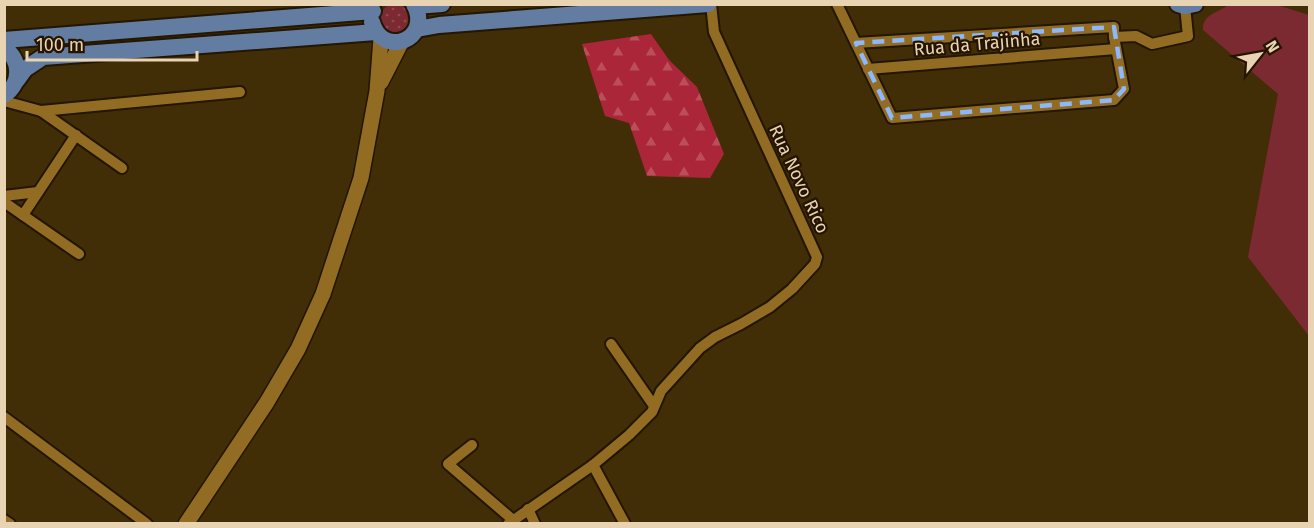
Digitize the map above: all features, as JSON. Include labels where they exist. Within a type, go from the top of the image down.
[{"type":"main road","points":[[4,40],[375,8],[372,18],[373,25],[379,35],[388,41],[395,42],[408,39],[417,29],[418,13],[414,5],[442,4]]},
{"type":"main road","points":[[417,29],[439,25],[710,4]]},
{"type":"main road","points":[[4,95],[10,92],[25,69],[43,57],[379,35]]},
{"type":"main road","points":[[4,48],[10,51],[16,61],[17,80]]},
{"type":"street","name":"Rua Novo Rico","points":[[511,522],[593,465],[629,435],[652,412],[661,391],[700,348],[715,337],[770,307],[792,289],[815,264],[817,257],[714,32],[710,4]]},
{"type":"street","points":[[837,4],[892,118],[1114,100],[1124,89],[1114,37],[1136,36],[1152,44],[1188,36],[1186,5]]},
{"type":"street","name":"Rua da Trajinha","points":[[856,43],[1114,27],[1114,37]]},
{"type":"street","points":[[186,524],[267,402],[298,349],[323,294],[361,178],[377,90],[379,35]]},
{"type":"street","points":[[377,90],[402,41]]},
{"type":"street","name":"Rua da Trajinha","points":[[868,69],[1116,49]]},
{"type":"street","points":[[41,111],[240,92]]},
{"type":"street","points":[[4,101],[41,111],[122,168]]},
{"type":"street","points":[[23,215],[76,135]]},
{"type":"street","points":[[4,196],[38,192]]},
{"type":"street","points":[[4,202],[79,254]]},
{"type":"street","points":[[611,344],[654,406]]},
{"type":"street","points":[[4,417],[147,524]]},
{"type":"street","points":[[472,445],[448,464],[511,522]]},
{"type":"street","points":[[593,465],[625,524]]},
{"type":"street","points":[[528,510],[536,524]]},
{"type":"street","points":[[4,520],[9,524]]},
{"type":"highlighted area","points":[[1114,27],[1124,89],[1114,100],[892,118],[856,43]]},
{"type":"shaded area","points":[[395,4],[406,8],[410,19],[406,30],[395,34],[384,30],[380,19],[384,8]]},
{"type":"shaded area","points":[[1228,5],[1277,5],[1309,15],[1309,336],[1248,257],[1278,94],[1203,30],[1205,20],[1211,14]]},
{"type":"green space","points":[[651,34],[669,60],[697,87],[724,154],[710,178],[647,176],[629,123],[605,116],[582,44]]}]
